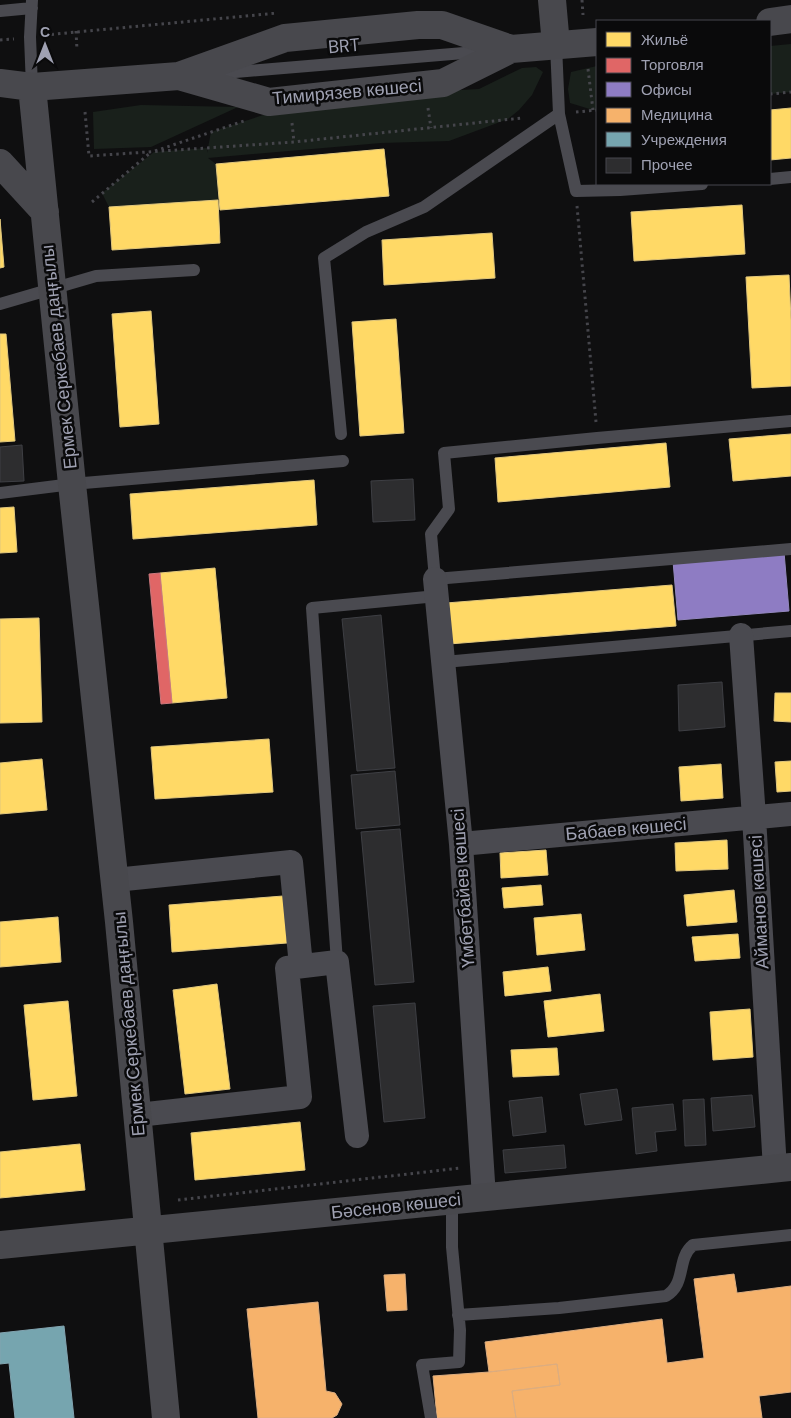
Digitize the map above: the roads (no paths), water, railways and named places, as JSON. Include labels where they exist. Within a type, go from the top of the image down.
[{"type":"street","points":[[552,0],[556,45]]},
{"type":"street","points":[[771,22],[791,19]]},
{"type":"street","name":"Тимирязев көшесі","points":[[0,83],[32,87],[180,76],[285,38],[418,25],[442,25],[510,49]]},
{"type":"street","name":"Тимирязев көшесі","points":[[180,76],[269,102],[443,83],[510,49],[596,42]]},
{"type":"street","name":"Тимирязев көшесі","points":[[0,104],[32,87]]},
{"type":"street","name":"Ермек Серкебаев даңғылы","points":[[32,87],[72,484],[115,880],[166,1418]]},
{"type":"street","points":[[0,163],[45,212]]},
{"type":"street","name":"Үмбетбайев көшесі","points":[[436,587],[461,844],[484,1197]]},
{"type":"street","name":"Айманов көшесі","points":[[741,635],[783,1168]]},
{"type":"street","name":"Бабаев көшесі","points":[[461,844],[791,814]]},
{"type":"street","points":[[115,880],[291,862],[301,966]]},
{"type":"street","points":[[138,1115],[300,1097],[287,968],[337,962],[357,1136]]},
{"type":"street","name":"Бәсенов көшесі","points":[[0,1245],[783,1168]]},
{"type":"lane","points":[[0,11],[32,4],[30,37],[32,87]]},
{"type":"lane","points":[[556,45],[559,114],[576,191],[688,185]]},
{"type":"lane","points":[[341,434],[324,258],[366,232],[424,207],[559,114]]},
{"type":"lane","points":[[771,179],[791,177]]},
{"type":"lane","points":[[0,304],[96,276],[194,270]]},
{"type":"lane","points":[[436,587],[431,534],[449,509],[444,453],[791,421]]},
{"type":"lane","points":[[0,493],[72,484],[343,461]]},
{"type":"lane","points":[[337,962],[312,608],[436,587],[791,549]]},
{"type":"lane","points":[[444,662],[791,630]]},
{"type":"lane","points":[[431,1418],[422,1365],[459,1362],[458,1315],[452,1247],[452,1200]]},
{"type":"lane","points":[[458,1315],[559,1308],[666,1296],[674,1291],[679,1282],[686,1250],[693,1245],[791,1235]]}]
